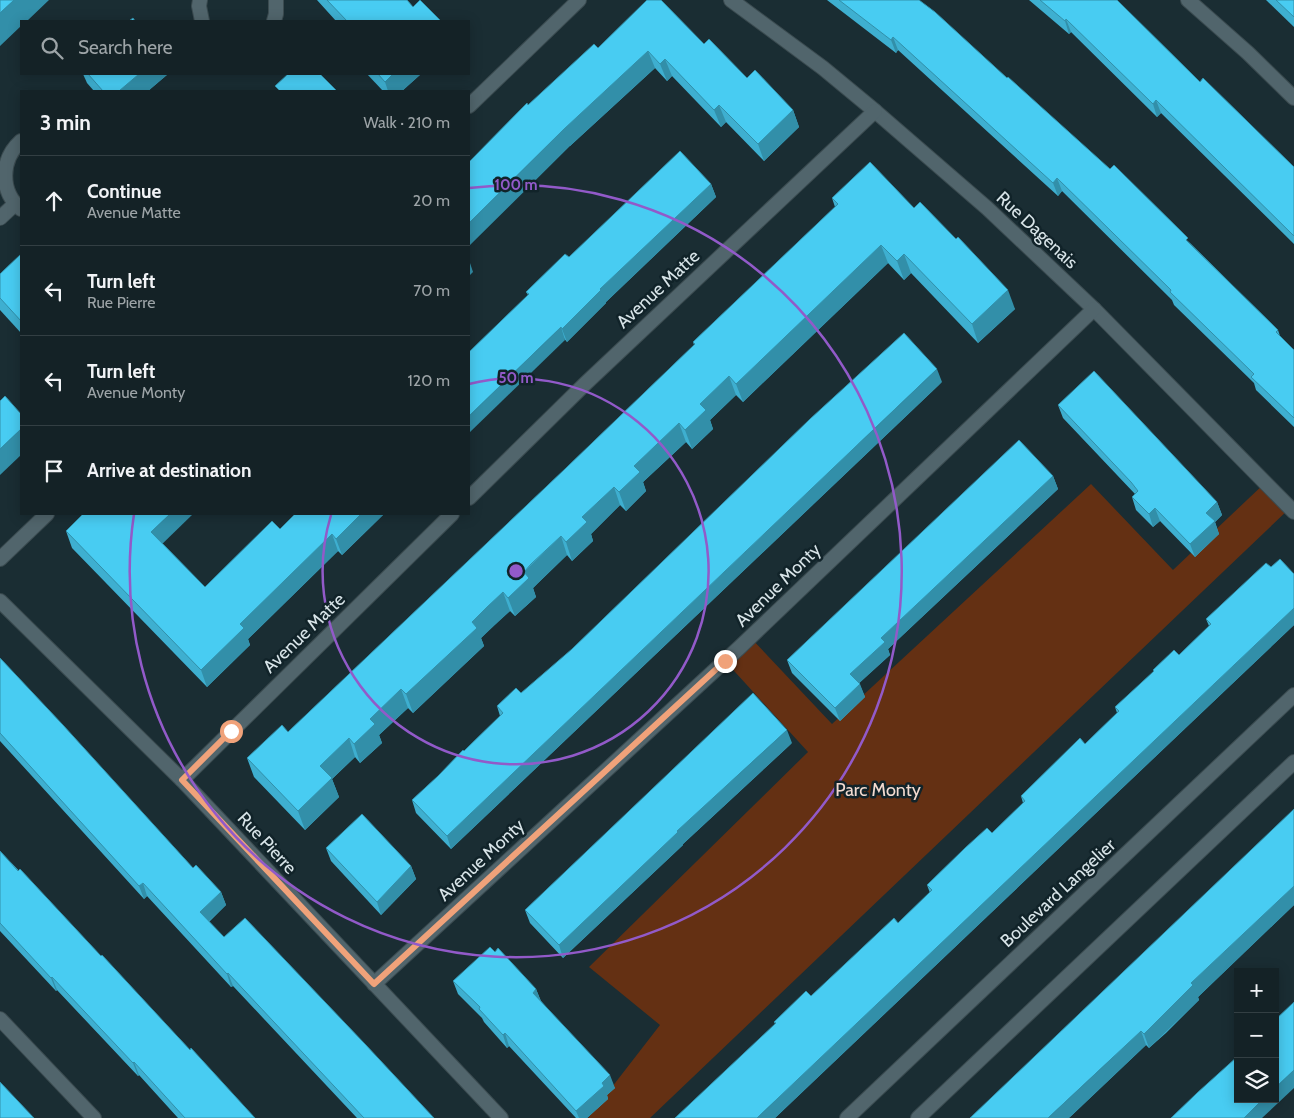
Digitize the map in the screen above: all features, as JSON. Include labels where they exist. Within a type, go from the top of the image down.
[{"type":"street","points":[[200,0],[199,6],[202,20]]},
{"type":"street","points":[[274,20],[276,0]]},
{"type":"street","points":[[470,105],[579,0]]},
{"type":"street","name":"Rue Dagenais","points":[[731,0],[823,68],[987,208],[1094,309],[1294,512]]},
{"type":"street","points":[[1188,0],[1248,53],[1294,98]]},
{"type":"street","name":"Avenue Matte","points":[[470,497],[586,383],[875,111]]},
{"type":"street","points":[[0,218],[18,207],[6,195],[1,184],[1,171],[4,159],[20,142]]},
{"type":"street","name":"Avenue Monty","points":[[374,984],[739,648],[1094,309]]},
{"type":"street","points":[[0,559],[46,515]]},
{"type":"street","name":"Avenue Matte","points":[[182,780],[451,515]]},
{"type":"street","name":"Rue Pierre","points":[[0,601],[182,780],[501,1118]]},
{"type":"street","name":"Boulevard Langelier","points":[[847,1118],[1294,695]]},
{"type":"street","points":[[918,1118],[1294,762]]},
{"type":"street","points":[[0,1019],[94,1118]]},
{"type":"green space","name":"Parc Monty","points":[[1266,482],[1290,508],[650,1118],[588,1118],[660,1025],[589,967],[808,752],[725,661],[750,637],[832,724],[1091,484],[1173,570]]},
{"type":"building","points":[[0,0],[14,0],[0,13]]},
{"type":"building","points":[[327,0],[407,0],[413,7],[420,0],[440,20],[346,20]]},
{"type":"building","points":[[647,0],[661,0],[704,44],[709,39],[747,78],[755,70],[793,110],[758,144],[719,105],[714,110],[665,59],[660,64],[648,51],[564,129],[470,222],[470,161],[527,103],[528,105],[594,44],[598,48]]},
{"type":"building","points":[[839,0],[919,0],[935,12],[1110,169],[1114,165],[1188,238],[1186,240],[1278,330],[1276,332],[1294,350],[1294,418],[1251,377],[1254,374],[1057,178],[1053,183],[893,37],[891,40]]},
{"type":"building","points":[[1040,0],[1117,0],[1200,82],[1203,78],[1294,167],[1294,236],[1156,100],[1153,104],[1066,19],[1065,21]]},
{"type":"building","points":[[1276,0],[1294,0],[1294,17]]},
{"type":"building","points":[[89,75],[138,75],[120,90],[102,90]]},
{"type":"building","points":[[287,75],[321,75],[336,90],[279,90],[275,86]]},
{"type":"building","points":[[379,75],[392,75],[385,82]]},
{"type":"building","points":[[680,151],[711,184],[600,289],[562,329],[561,327],[470,415],[470,351],[529,294],[526,292],[565,254],[569,257]]},
{"type":"building","points":[[870,162],[914,208],[920,202],[956,239],[958,237],[1008,290],[972,324],[904,254],[897,261],[881,245],[736,384],[729,376],[700,404],[706,410],[685,430],[679,423],[634,466],[640,472],[619,492],[614,487],[582,517],[587,522],[566,542],[561,536],[531,564],[524,572],[529,578],[508,598],[503,592],[472,622],[477,628],[406,694],[401,689],[370,719],[375,724],[354,744],[349,738],[320,766],[332,778],[298,811],[247,758],[282,725],[288,732],[566,468],[695,344],[693,342],[838,204],[832,198]]},
{"type":"building","points":[[20,255],[20,320],[0,298],[0,274]]},
{"type":"building","points":[[904,333],[937,369],[447,836],[412,800],[503,713],[497,706],[516,688],[521,693],[572,649],[810,419]]},
{"type":"building","points":[[1094,371],[1217,502],[1206,513],[1215,521],[1190,544],[1155,508],[1149,514],[1132,497],[1138,491],[1131,482],[1058,405]]},
{"type":"building","points":[[5,396],[20,413],[20,430],[0,449],[0,401]]},
{"type":"building","points":[[1019,440],[1053,476],[881,638],[885,642],[850,674],[860,684],[835,708],[787,660]]},
{"type":"building","points":[[82,515],[169,515],[151,532],[205,587],[272,521],[280,529],[294,515],[360,515],[336,539],[332,534],[240,624],[244,628],[201,670],[66,531]]},
{"type":"building","points":[[1280,559],[1294,574],[1294,608],[757,1118],[675,1118],[776,1023],[774,1022],[806,991],[811,996],[894,918],[898,923],[932,890],[927,885],[987,828],[992,833],[1025,801],[1021,796],[1080,738],[1085,744],[1119,711],[1115,707],[1174,650],[1179,655],[1211,624],[1206,619],[1266,563],[1271,567]]},
{"type":"building","points":[[0,658],[193,868],[196,865],[221,892],[200,912],[224,937],[245,918],[434,1118],[364,1118],[143,883],[139,886],[0,733]]},
{"type":"building","points":[[753,693],[787,730],[677,831],[559,945],[525,910]]},
{"type":"building","points":[[1294,809],[1294,886],[1191,983],[1193,985],[1144,1034],[1141,1031],[1048,1118],[970,1118]]},
{"type":"building","points":[[362,814],[411,866],[377,902],[326,848]]},
{"type":"building","points":[[0,851],[18,871],[20,869],[190,1050],[191,1048],[255,1118],[185,1118],[134,1062],[51,978],[0,923]]},
{"type":"building","points":[[490,947],[495,952],[498,948],[536,989],[533,993],[610,1075],[602,1083],[604,1086],[576,1111],[505,1033],[503,1035],[479,1009],[480,1007],[453,981]]},
{"type":"building","points":[[1294,1002],[1294,1070],[1279,1084],[1279,1058],[1279,1016]]},
{"type":"building","points":[[1234,1060],[1234,1103],[1259,1103],[1244,1118],[1171,1118]]},
{"type":"building","points":[[0,1082],[34,1118],[0,1118]]},
{"type":"route","points":[[231,731],[182,780],[374,984],[725,661]]}]
